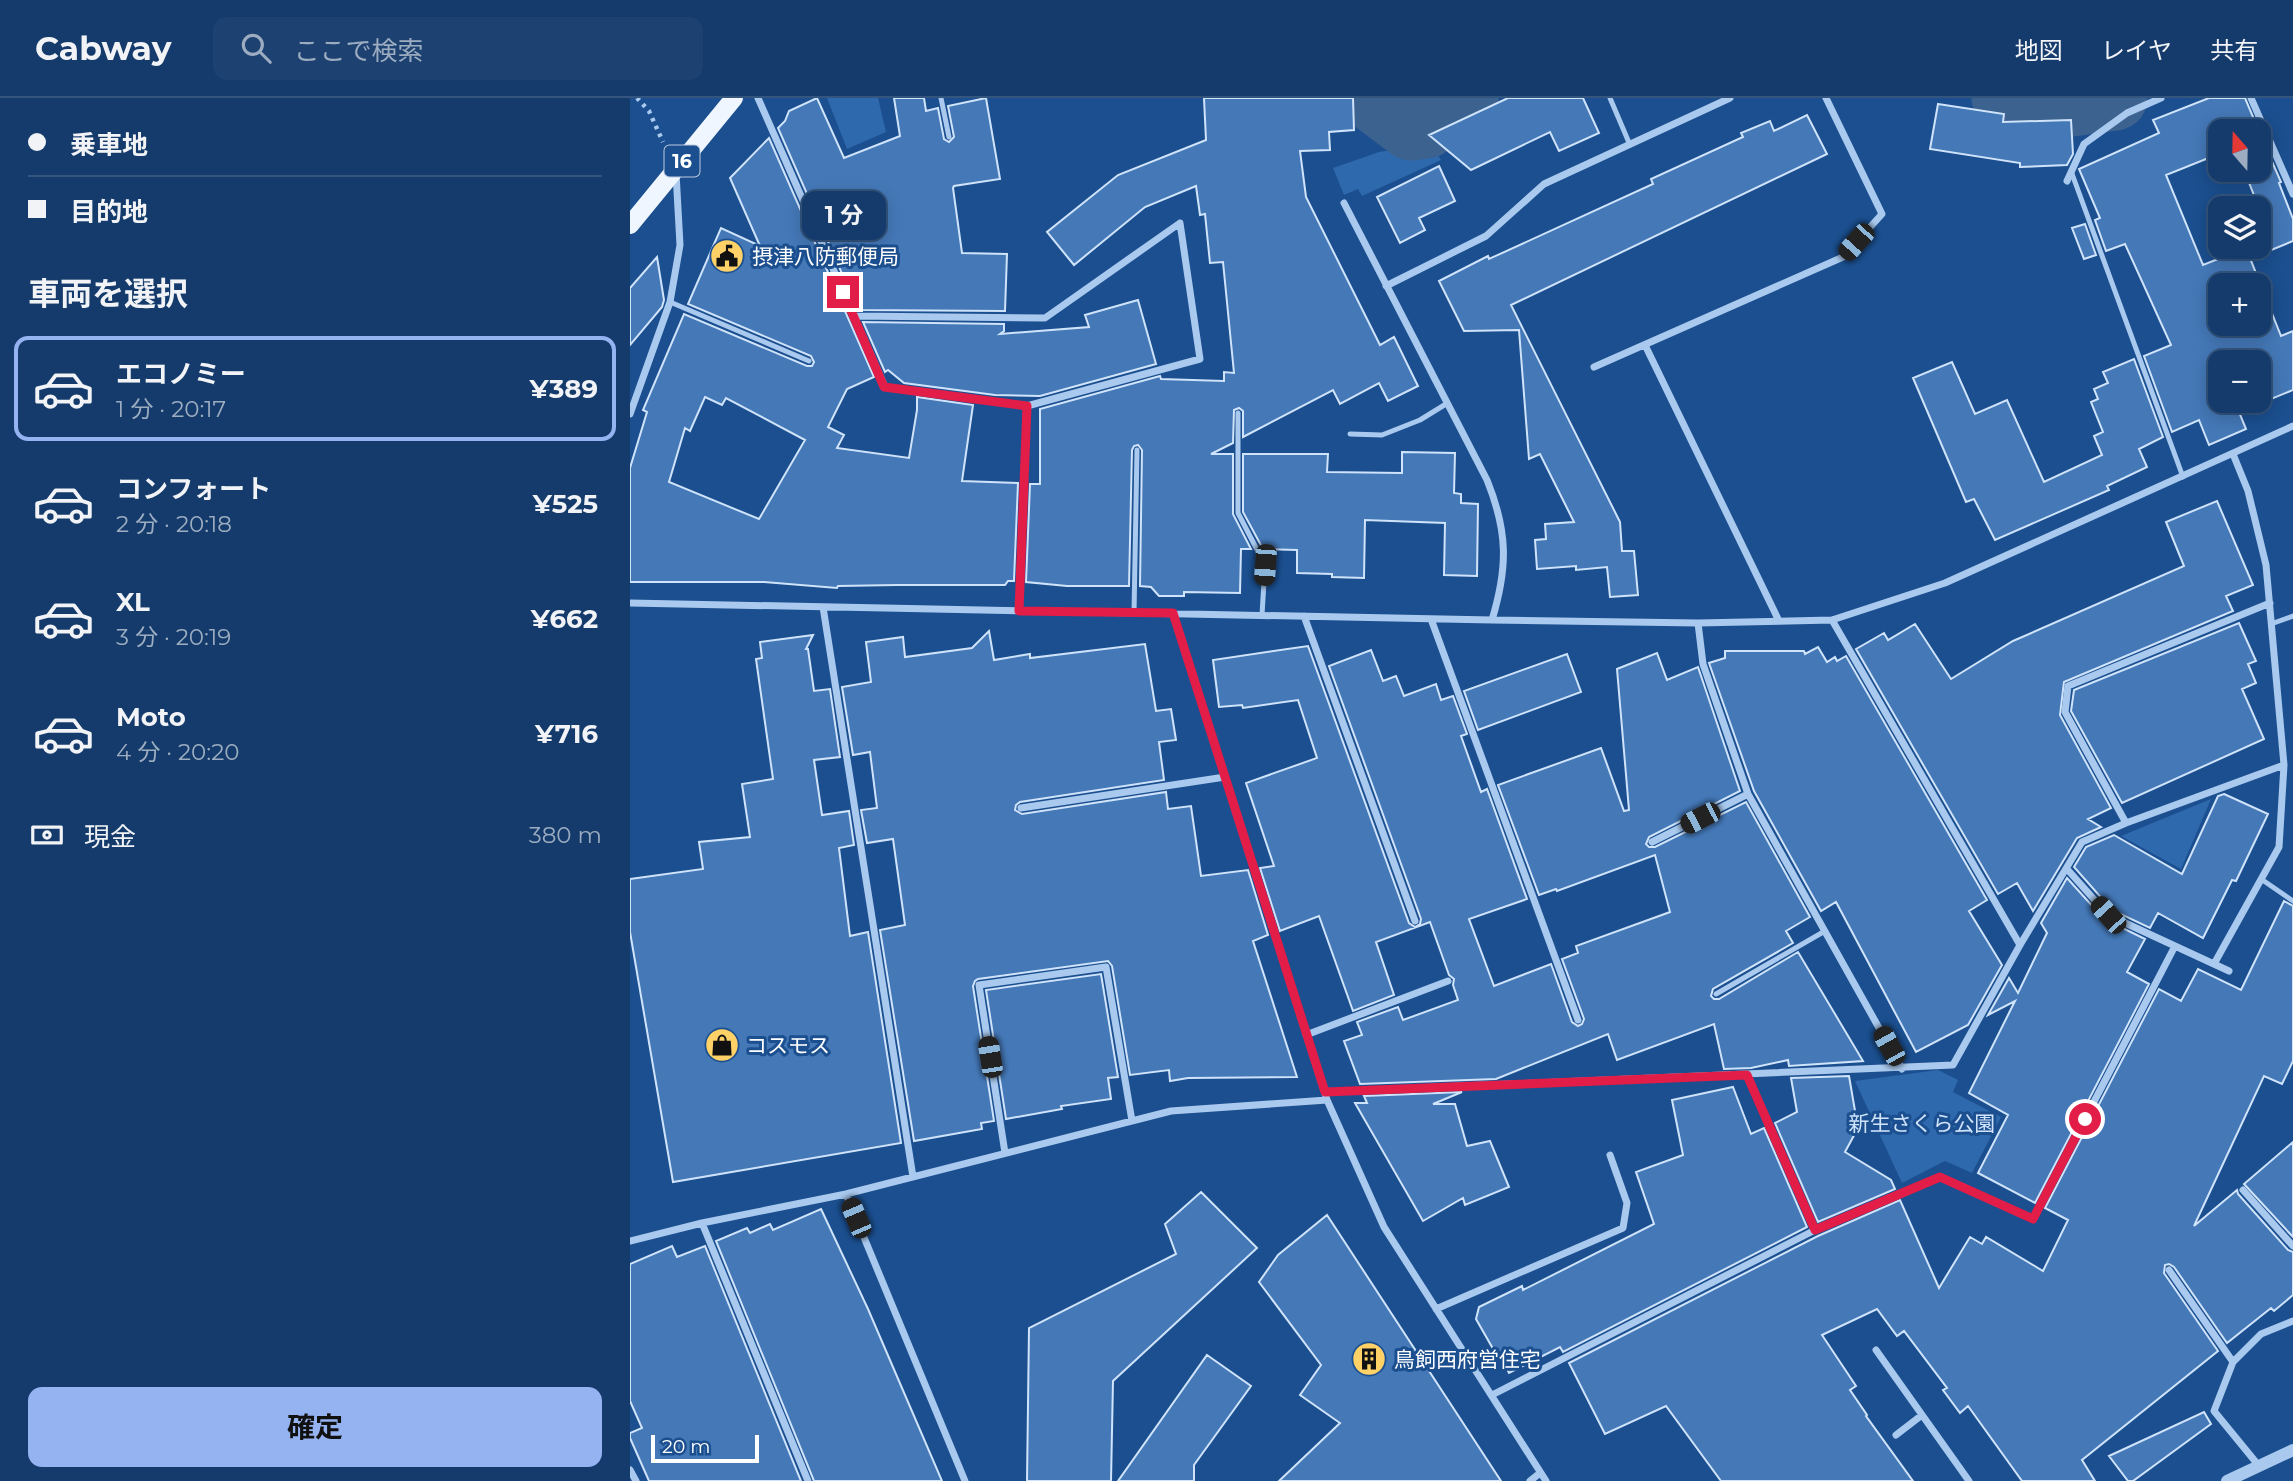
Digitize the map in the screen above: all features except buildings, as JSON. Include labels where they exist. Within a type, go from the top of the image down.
[{"type":"main road","name":"16","points":[[630,225],[734,98]]},
{"type":"street","points":[[758,98],[853,316],[884,387],[1027,406],[1200,359],[1180,223],[1045,317],[853,316]]},
{"type":"street","points":[[1386,286],[1486,236],[1544,184],[1730,98]]},
{"type":"street","points":[[1594,367],[1843,257],[1882,214],[1826,98]]},
{"type":"street","points":[[2067,181],[2084,144],[2127,113],[2161,98]]},
{"type":"street","points":[[2251,98],[2293,194]]},
{"type":"street","points":[[630,414],[670,302],[680,245],[676,169]]},
{"type":"street","points":[[1344,203],[1487,480],[1504,535],[1500,593],[1492,620]]},
{"type":"street","points":[[1645,345],[1779,621]]},
{"type":"street","points":[[1019,611],[1027,406]]},
{"type":"street","points":[[630,603],[1698,623],[1832,620],[1945,583],[2293,426]]},
{"type":"street","points":[[2214,964],[2279,847],[2284,765],[2266,565],[2248,491],[2233,454]]},
{"type":"street","points":[[2126,823],[2065,712],[2068,686],[2270,603]]},
{"type":"street","points":[[823,607],[913,1177]]},
{"type":"street","points":[[1173,613],[1326,1096],[1384,1227],[1546,1481]]},
{"type":"street","points":[[1304,616],[1415,921]]},
{"type":"street","points":[[1431,619],[1578,1020]]},
{"type":"street","points":[[1832,620],[2020,945]]},
{"type":"street","points":[[1698,623],[1703,664],[1748,794],[1902,1069]]},
{"type":"street","points":[[630,1241],[702,1223],[846,1194],[1171,1111],[1326,1096],[1953,1065],[2082,842],[2284,765]]},
{"type":"street","points":[[1021,808],[1225,777]]},
{"type":"street","points":[[2283,780],[2293,778]]},
{"type":"street","points":[[1652,842],[1748,794]]},
{"type":"street","points":[[2067,869],[2108,915],[2230,971]]},
{"type":"street","points":[[1492,1395],[1815,1230],[1940,1177],[2033,1219],[2175,946]]},
{"type":"street","points":[[1005,1153],[979,985],[1106,967],[1132,1121]]},
{"type":"street","points":[[1306,1035],[1448,981]]},
{"type":"street","points":[[1747,1075],[1815,1230]]},
{"type":"street","points":[[1436,1309],[1623,1228],[1627,1203],[1610,1155]]},
{"type":"street","points":[[2243,1190],[2293,1246]]},
{"type":"street","points":[[846,1194],[965,1481]]},
{"type":"street","points":[[702,1223],[808,1481]]},
{"type":"street","points":[[2169,1270],[2233,1362]]},
{"type":"street","points":[[2259,1466],[2214,1411],[2233,1362],[2261,1334],[2293,1321]]},
{"type":"street","points":[[1876,1350],[1969,1481]]},
{"type":"street","points":[[1896,1435],[1922,1415]]},
{"type":"street","points":[[2227,1481],[2293,1450]]},
{"type":"street","points":[[630,1470],[636,1481]]},
{"type":"street","points":[[1530,1481],[1540,1473]]},
{"type":"lane","points":[[941,98],[949,137]]},
{"type":"lane","points":[[1610,98],[1630,145]]},
{"type":"lane","points":[[2071,171],[2183,477]]},
{"type":"lane","points":[[670,302],[809,361]]},
{"type":"lane","points":[[1350,433],[1382,435],[1420,420],[1446,404]]},
{"type":"lane","points":[[1238,413],[1238,513],[1265,565],[1262,615]]},
{"type":"lane","points":[[1134,613],[1137,450]]},
{"type":"lane","points":[[2271,624],[2293,616]]},
{"type":"lane","points":[[2261,879],[2293,901]]},
{"type":"lane","points":[[1716,994],[1825,931]]},
{"type":"path","points":[[637,98],[649,111],[676,169]]},
{"type":"green space","points":[[827,98],[878,98],[886,132],[847,149]]},
{"type":"green space","points":[[1431,144],[1441,160],[1362,196],[1358,189],[1344,195],[1333,168],[1379,152]]},
{"type":"green space","points":[[2211,799],[2181,869],[2121,836]]},
{"type":"green space","name":"新生さくら公園","points":[[1938,1070],[1958,1080],[1953,1092],[2001,1117],[1972,1173],[1945,1161],[1902,1183],[1855,1081]]},
{"type":"waterway","points":[[1371,98],[1411,128],[1426,126],[1466,98]]},
{"type":"waterway","points":[[2004,98],[2064,105],[2115,98]]},
{"type":"place","name":"摂津八防郵便局","points":[[727,256]]},
{"type":"place","name":"コスモス","points":[[722,1045]]},
{"type":"place","name":"鳥飼西府営住宅","points":[[1369,1359]]},
{"type":"route","points":[[843,292],[884,387],[1027,406],[1019,611],[1173,613],[1325,1092],[1747,1075],[1815,1230],[1940,1177],[2033,1219],[2085,1119]]}]
